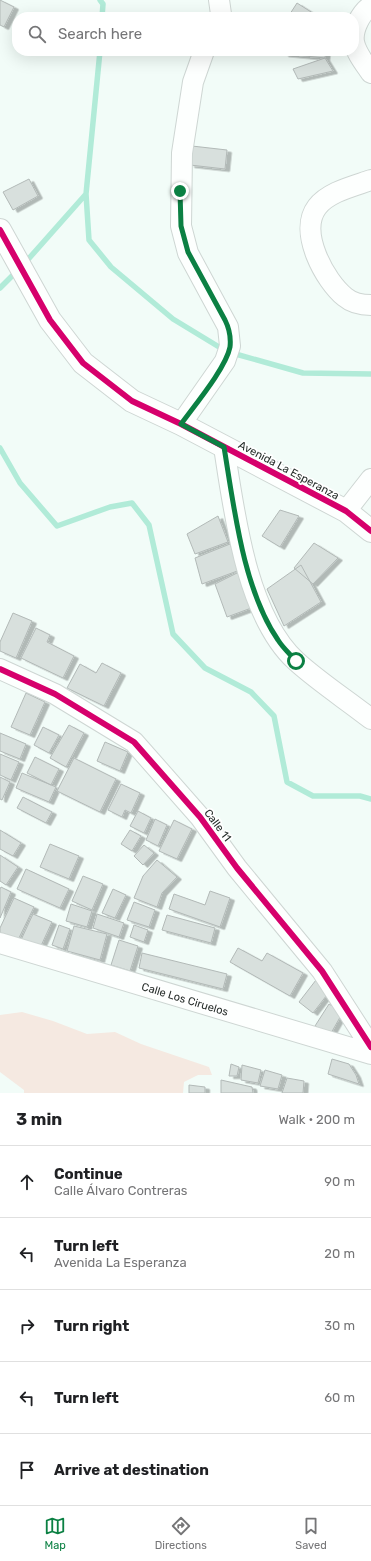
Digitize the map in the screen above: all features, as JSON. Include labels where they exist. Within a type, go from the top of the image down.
[{"type":"street","points":[[359,20],[371,6]]},
{"type":"street","points":[[359,52],[371,73]]},
{"type":"street","points":[[181,424],[220,368],[230,346],[228,327],[188,252],[181,226],[182,153],[193,82],[202,56]]},
{"type":"street","points":[[371,180],[350,187],[330,197],[317,208],[310,225],[311,240],[320,263],[335,287],[346,298],[361,304],[371,305]]},
{"type":"street","name":"Avenida La Esperanza","points":[[0,230],[50,320],[83,363],[132,401],[181,424],[346,511],[371,531]]},
{"type":"street","points":[[224,447],[239,540],[259,602],[278,640],[296,661],[371,719]]},
{"type":"street","points":[[346,511],[371,479]]},
{"type":"street","name":"Calle 11","points":[[0,669],[55,694],[134,742],[200,817],[237,868],[322,971],[371,1047]]},
{"type":"street","name":"Calle Los Ciruelos","points":[[0,943],[371,1054]]},
{"type":"shaded area","points":[[22,1012],[53,1021],[87,1034],[115,1032],[141,1044],[209,1067],[212,1075],[198,1075],[184,1082],[183,1093],[24,1093],[24,1090],[0,1072],[0,1015]]},
{"type":"building","points":[[0,0],[14,7],[4,27],[0,25]]},
{"type":"building","points":[[297,3],[311,12],[291,12]]},
{"type":"building","points":[[304,56],[325,56],[325,58]]},
{"type":"building","points":[[325,58],[333,71],[298,79],[293,69]]},
{"type":"building","points":[[192,146],[227,150],[225,169],[190,165]]},
{"type":"building","points":[[29,179],[38,196],[13,210],[3,192]]},
{"type":"building","points":[[280,510],[299,516],[280,547],[262,536]]},
{"type":"building","points":[[218,516],[228,542],[195,554],[187,534]]},
{"type":"building","points":[[314,543],[338,558],[313,584],[294,568]]},
{"type":"building","points":[[230,544],[240,570],[202,584],[195,558]]},
{"type":"building","points":[[301,565],[321,602],[284,626],[267,589]]},
{"type":"building","points":[[239,572],[254,607],[227,617],[215,584]]},
{"type":"building","points":[[13,613],[32,621],[16,658],[0,651],[0,642]]},
{"type":"building","points":[[36,628],[50,635],[47,642],[74,656],[63,678],[21,658]]},
{"type":"building","points":[[102,663],[121,673],[104,706],[67,688],[80,664],[96,673]]},
{"type":"building","points":[[26,693],[45,702],[30,735],[11,727]]},
{"type":"building","points":[[69,725],[84,733],[66,767],[50,758]]},
{"type":"building","points":[[43,727],[59,735],[49,753],[34,745]]},
{"type":"building","points":[[0,733],[26,744],[20,759],[0,751]]},
{"type":"building","points":[[105,742],[128,752],[120,771],[97,761]]},
{"type":"building","points":[[0,754],[19,762],[11,780],[0,775]]},
{"type":"building","points":[[35,757],[59,769],[51,785],[27,773]]},
{"type":"building","points":[[74,758],[116,779],[100,812],[57,791]]},
{"type":"building","points":[[22,773],[56,787],[49,802],[16,788]]},
{"type":"building","points":[[0,777],[10,782],[2,800],[0,799]]},
{"type":"building","points":[[121,784],[140,793],[131,813],[125,810],[122,817],[108,810]]},
{"type":"building","points":[[23,797],[52,812],[46,823],[17,808]]},
{"type":"building","points":[[138,811],[151,818],[144,833],[130,826]]},
{"type":"building","points":[[155,819],[167,825],[158,846],[146,840]]},
{"type":"building","points":[[174,820],[192,829],[177,859],[159,851]]},
{"type":"building","points":[[0,830],[21,843],[13,856],[0,849]]},
{"type":"building","points":[[130,830],[141,836],[132,851],[121,844]]},
{"type":"building","points":[[50,844],[79,856],[69,879],[40,867]]},
{"type":"building","points":[[144,845],[154,853],[143,865],[134,856]]},
{"type":"building","points":[[0,855],[18,867],[6,885],[0,881]]},
{"type":"building","points":[[157,860],[177,877],[162,893],[157,907],[134,898],[143,876]]},
{"type":"building","points":[[26,869],[69,889],[60,908],[17,889]]},
{"type":"building","points":[[83,876],[103,884],[92,910],[72,901]]},
{"type":"building","points":[[1,887],[11,892],[0,918],[0,889]]},
{"type":"building","points":[[113,889],[126,895],[115,918],[102,913]]},
{"type":"building","points":[[210,891],[230,898],[220,927],[169,909],[174,894],[205,905]]},
{"type":"building","points":[[14,898],[34,907],[16,944],[0,937],[0,928]]},
{"type":"building","points":[[134,902],[155,910],[149,927],[127,920]]},
{"type":"building","points":[[71,904],[92,911],[87,927],[66,921]]},
{"type":"building","points":[[33,914],[52,922],[40,948],[21,940]]},
{"type":"building","points":[[97,914],[124,923],[119,937],[93,928]]},
{"type":"building","points":[[167,915],[215,928],[211,943],[162,930]]},
{"type":"building","points":[[59,925],[70,929],[63,949],[52,945]]},
{"type":"building","points":[[134,925],[148,930],[144,942],[130,937]]},
{"type":"building","points":[[74,926],[107,934],[100,960],[67,951]]},
{"type":"building","points":[[119,940],[138,946],[130,971],[111,965]]},
{"type":"building","points":[[238,948],[262,961],[267,953],[303,973],[290,996],[230,962]]},
{"type":"building","points":[[142,953],[227,974],[223,989],[139,968]]},
{"type":"building","points":[[316,980],[330,991],[313,1013],[299,1002]]},
{"type":"building","points":[[329,1004],[343,1012],[330,1035],[315,1026]]},
{"type":"building","points":[[332,1059],[349,1064],[356,1075],[359,1084],[328,1074]]},
{"type":"building","points":[[231,1064],[239,1067],[237,1076],[229,1076]]},
{"type":"building","points":[[242,1065],[261,1070],[258,1083],[241,1080]]},
{"type":"building","points":[[265,1070],[282,1075],[278,1089],[260,1086]]},
{"type":"building","points":[[287,1078],[304,1081],[303,1093],[282,1093]]},
{"type":"building","points":[[221,1080],[252,1087],[253,1093],[221,1093]]},
{"type":"building","points":[[189,1085],[205,1087],[205,1093],[189,1093]]},
{"type":"waterway","points":[[100,0],[103,4],[102,12]]},
{"type":"waterway","points":[[24,264],[86,194],[100,56]]},
{"type":"waterway","points":[[86,194],[89,240],[111,267],[173,319],[224,350]]},
{"type":"waterway","points":[[0,288],[17,271]]},
{"type":"waterway","points":[[232,353],[303,373],[371,374]]},
{"type":"waterway","points":[[0,448],[20,483],[57,526],[110,507],[132,503],[149,525],[173,634],[205,668],[251,692],[274,716],[287,782],[313,796],[360,796],[371,799]]},
{"type":"cycle path","points":[[0,230],[50,320],[83,363],[132,401],[181,424],[346,511],[371,531]]},
{"type":"cycle path","points":[[0,669],[55,694],[134,742],[200,817],[237,868],[322,971],[371,1047]]},
{"type":"route","points":[[180,191],[181,226],[188,252],[197,272],[225,320],[230,335],[230,346],[225,361],[181,424],[224,447],[239,540],[259,602],[278,640],[296,661]]}]
